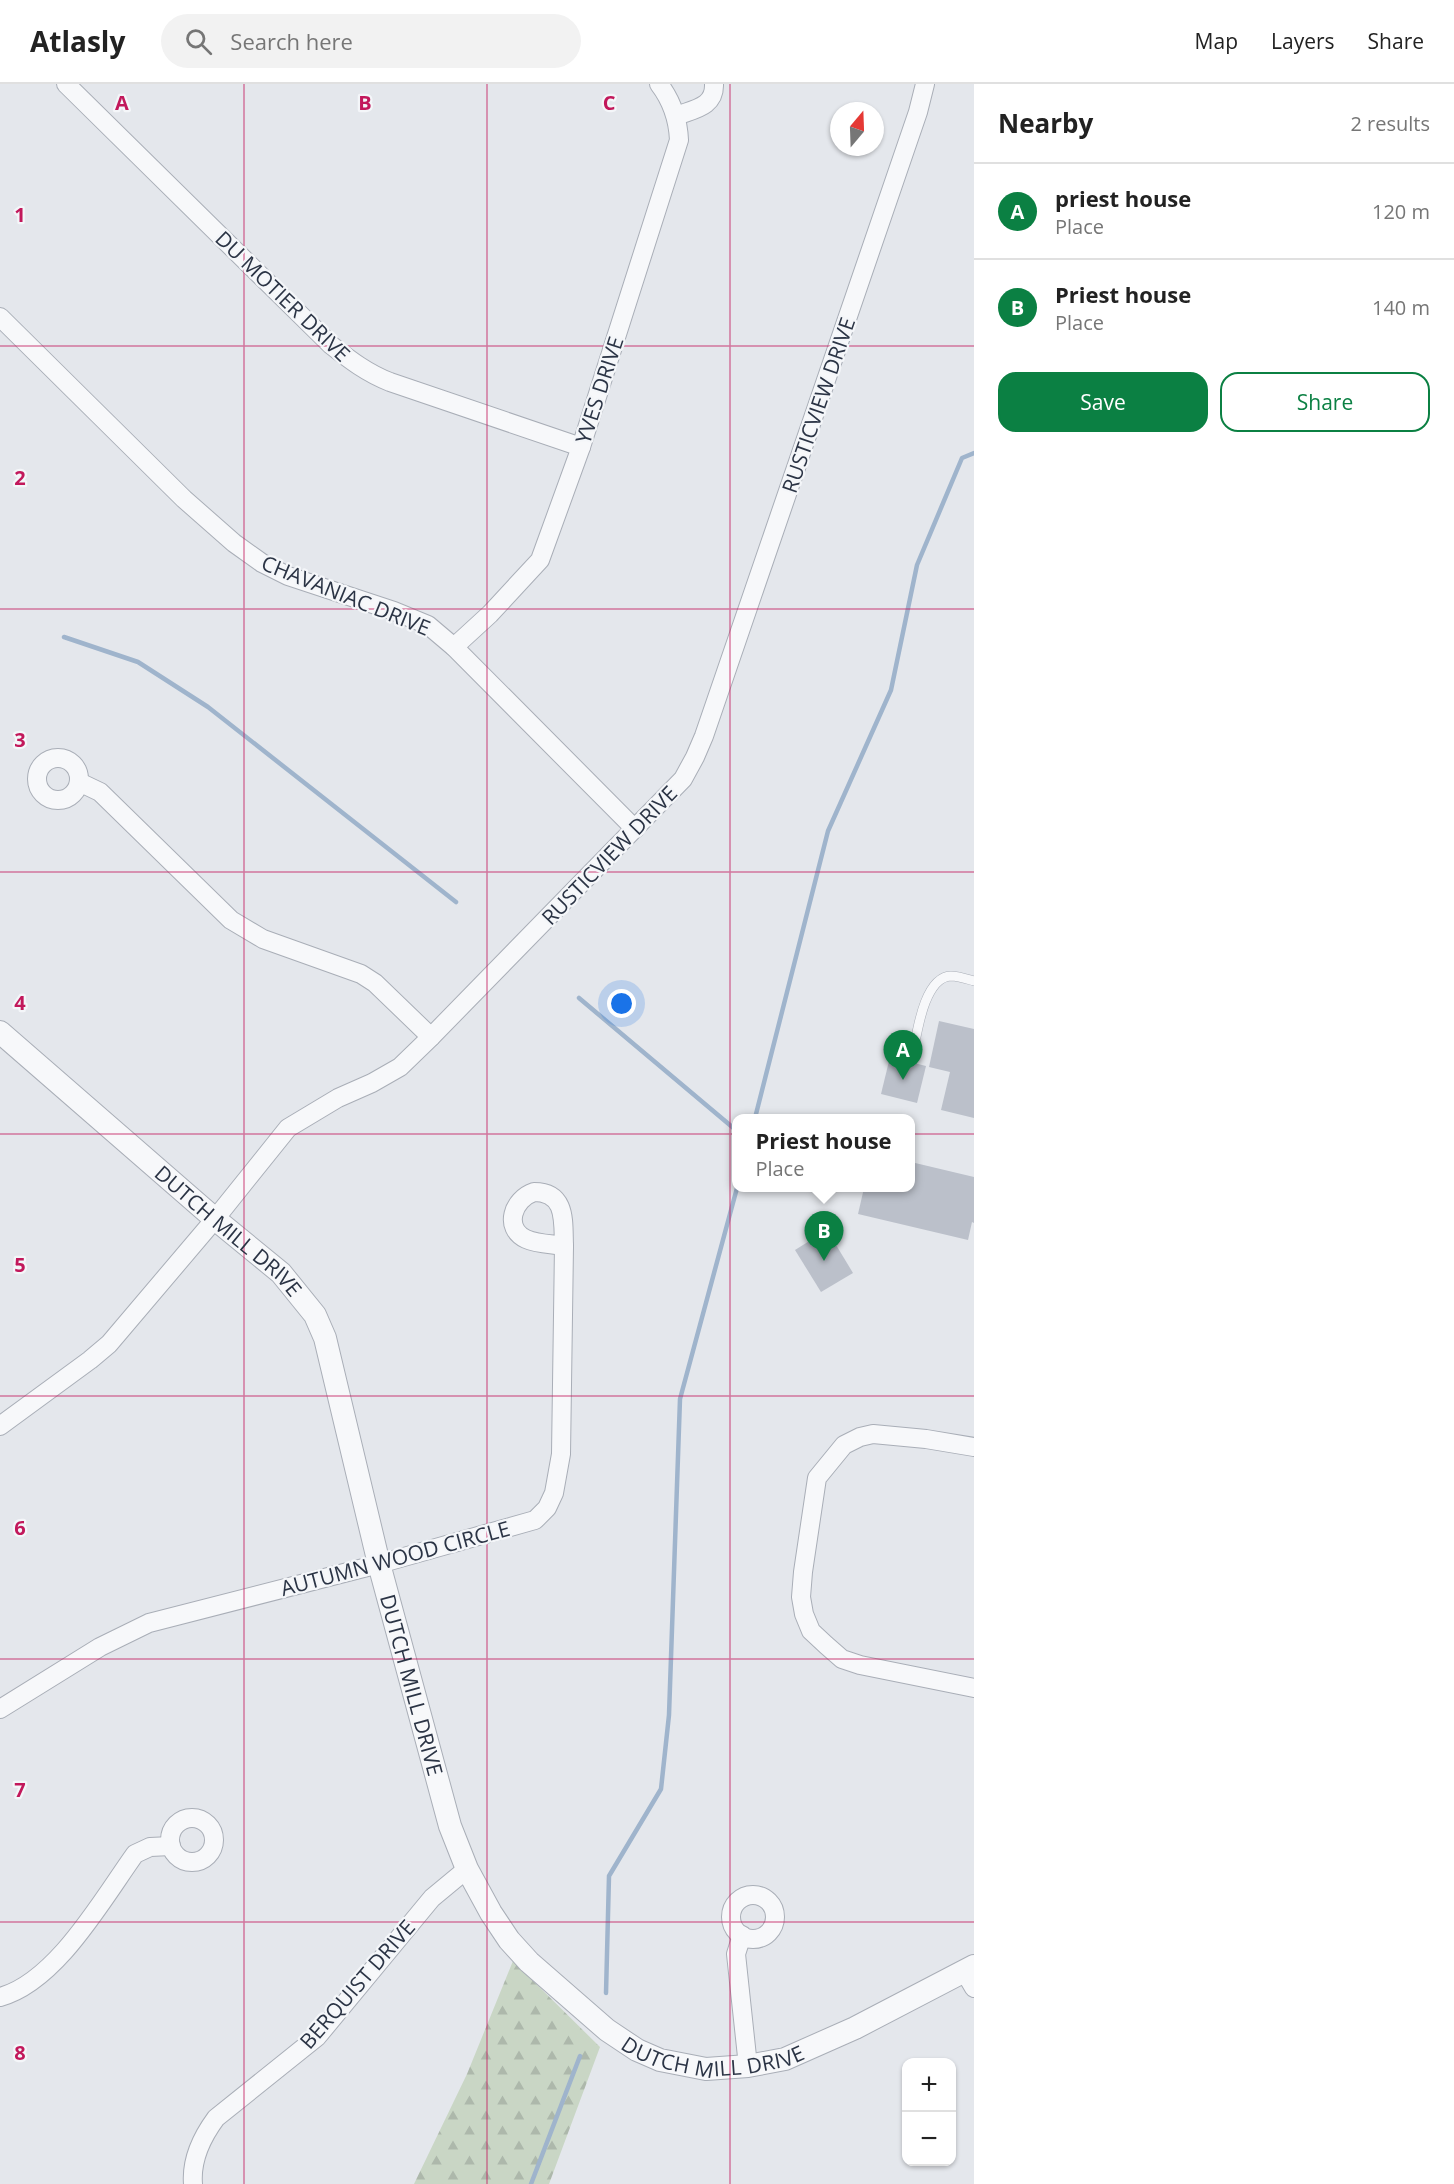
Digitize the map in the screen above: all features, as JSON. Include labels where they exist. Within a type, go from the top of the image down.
[{"type":"street","name":"DU MOTIER DRIVE","points":[[66,84],[331,345],[354,364],[390,382],[580,447]]},
{"type":"street","points":[[659,84],[674,109],[708,104],[712,98],[714,84]]},
{"type":"street","name":"RUSTICVIEW DRIVE","points":[[0,1426],[109,1344],[288,1128],[338,1098],[400,1067],[432,1037],[682,779],[700,746],[859,288],[918,112],[925,84]]},
{"type":"street","name":"YVES DRIVE","points":[[454,647],[490,614],[540,560],[580,447],[679,140],[674,109]]},
{"type":"street","name":"CHAVANIAC DRIVE","points":[[0,317],[191,505],[252,556],[288,576],[394,611],[428,625],[454,647],[634,829]]},
{"type":"street","points":[[79,782],[100,792],[231,920],[264,939],[362,974],[375,983],[432,1037]]},
{"type":"street","name":"DUTCH MILL DRIVE","points":[[0,1032],[214,1219],[281,1273],[315,1316],[325,1338],[380,1564],[450,1826],[467,1869],[509,1940],[529,1962],[607,2030],[637,2050],[660,2060],[706,2069],[748,2066],[785,2059],[970,1975]]},
{"type":"street","name":"AUTUMN WOOD CIRCLE","points":[[0,1709],[100,1647],[149,1623],[380,1564],[535,1520],[547,1508],[554,1493],[561,1454],[564,1246]]},
{"type":"street","points":[[974,1447],[926,1439],[873,1434],[860,1437],[844,1445],[817,1478],[801,1597],[804,1614],[811,1631],[842,1659],[860,1665],[974,1688]]},
{"type":"street","points":[[0,1997],[14,1993],[35,1980],[54,1964],[135,1854],[150,1847],[171,1846]]},
{"type":"street","name":"BERQUIST DRIVE","points":[[192,2184],[192,2171],[204,2135],[216,2118],[317,2037],[432,1898],[467,1869]]},
{"type":"street","points":[[742,1935],[736,1954],[748,2066]]},
{"type":"lane","points":[[912,1053],[924,1004],[937,983],[944,977],[952,976],[974,981]]},
{"type":"green space","points":[[513,1961],[600,2047],[549,2184],[414,2184],[467,2074]]},
{"type":"building","points":[[939,1021],[974,1029],[974,1118],[941,1110],[950,1072],[929,1067]]},
{"type":"building","points":[[890,1057],[926,1066],[917,1103],[881,1094]]},
{"type":"building","points":[[915,1163],[974,1177],[974,1223],[972,1222],[968,1240],[858,1214],[863,1192],[915,1192]]},
{"type":"building","points":[[827,1230],[853,1273],[821,1292],[795,1250]]},
{"type":"waterway","points":[[756,1114],[828,831],[891,690],[917,565],[962,458],[974,453]]},
{"type":"waterway","points":[[64,637],[138,662],[208,707],[456,902]]},
{"type":"waterway","points":[[579,998],[732,1127]]},
{"type":"waterway","points":[[606,1993],[609,1876],[661,1789],[669,1715],[680,1399],[736,1192]]},
{"type":"waterway","points":[[531,2184],[580,2056]]},
{"type":"place","name":"priest house","points":[[903,1080]]},
{"type":"place","name":"Priest house","points":[[824,1261]]}]
